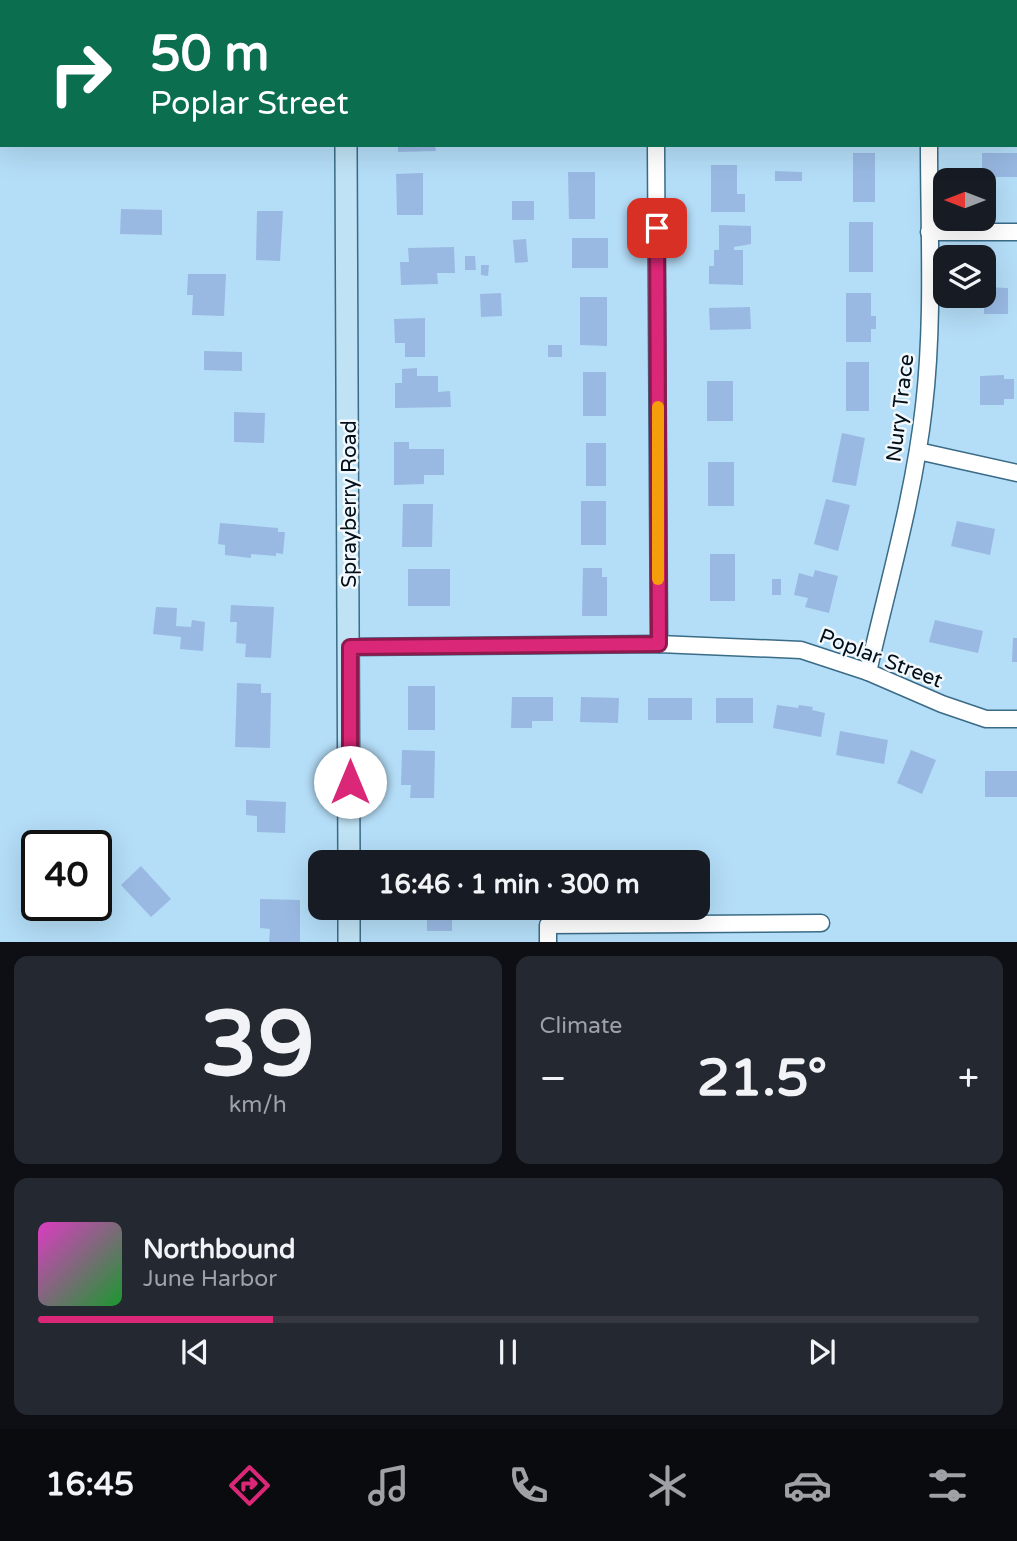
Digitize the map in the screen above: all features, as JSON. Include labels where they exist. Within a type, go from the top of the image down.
[{"type":"street","name":"Sprayberry Road","points":[[346,147],[349,850]]},
{"type":"street","points":[[656,147],[659,644]]},
{"type":"street","name":"Nury Trace","points":[[868,672],[918,451],[929,356],[929,147]]},
{"type":"street","points":[[929,232],[1017,232]]},
{"type":"street","points":[[918,451],[1017,473]]},
{"type":"street","name":"Poplar Street","points":[[350,647],[659,644],[801,650],[868,672],[942,704],[986,719],[1017,719]]},
{"type":"street","points":[[349,920],[349,942]]},
{"type":"street","points":[[548,942],[548,925],[821,923]]},
{"type":"building","points":[[398,147],[435,147],[436,151],[398,152]]},
{"type":"building","points":[[853,153],[875,153],[875,202],[853,202]]},
{"type":"building","points":[[982,153],[1017,153],[1017,177],[996,177],[996,168],[982,168]]},
{"type":"building","points":[[711,165],[737,165],[737,194],[745,194],[745,212],[711,212]]},
{"type":"building","points":[[775,171],[802,172],[802,181],[775,181]]},
{"type":"building","points":[[568,172],[595,172],[595,219],[569,219]]},
{"type":"building","points":[[423,173],[423,215],[397,215],[396,174]]},
{"type":"building","points":[[512,201],[534,201],[534,220],[512,220]]},
{"type":"building","points":[[121,209],[162,210],[162,235],[120,234]]},
{"type":"building","points":[[257,211],[283,211],[280,261],[256,260]]},
{"type":"building","points":[[849,222],[873,222],[873,272],[849,272]]},
{"type":"building","points":[[719,225],[751,226],[751,244],[734,247],[734,250],[743,250],[743,285],[709,284],[709,266],[714,266],[714,250],[719,250]]},
{"type":"building","points":[[572,238],[608,238],[608,268],[572,268]]},
{"type":"building","points":[[526,239],[528,262],[515,263],[513,240]]},
{"type":"building","points":[[454,247],[455,273],[437,273],[438,284],[401,285],[400,262],[409,262],[408,248]]},
{"type":"building","points":[[465,256],[475,256],[476,270],[465,270]]},
{"type":"building","points":[[481,265],[489,265],[488,276],[481,275]]},
{"type":"building","points":[[188,274],[226,274],[224,316],[192,315],[193,295],[187,295]]},
{"type":"building","points":[[996,288],[1008,288],[1008,314],[984,314],[984,308],[996,308]]},
{"type":"building","points":[[501,293],[502,316],[481,317],[480,294]]},
{"type":"building","points":[[846,293],[871,293],[871,316],[876,316],[876,329],[871,329],[871,342],[846,342]]},
{"type":"building","points":[[580,297],[607,297],[607,346],[580,345]]},
{"type":"building","points":[[750,307],[751,329],[710,330],[709,308]]},
{"type":"building","points":[[425,318],[425,357],[405,357],[405,343],[395,343],[394,319]]},
{"type":"building","points":[[548,345],[562,345],[562,357],[548,357]]},
{"type":"building","points":[[204,351],[242,352],[242,371],[204,370]]},
{"type":"building","points":[[846,362],[869,362],[869,411],[846,411]]},
{"type":"building","points":[[417,368],[417,376],[438,376],[438,392],[450,391],[451,407],[395,408],[395,383],[402,383],[402,369]]},
{"type":"building","points":[[583,372],[606,372],[606,416],[583,416]]},
{"type":"building","points":[[1004,375],[1004,379],[1014,379],[1014,399],[1004,399],[1004,405],[980,405],[980,376]]},
{"type":"building","points":[[707,381],[733,381],[733,421],[707,421]]},
{"type":"building","points":[[234,412],[265,413],[264,443],[234,442]]},
{"type":"building","points":[[842,433],[865,438],[856,486],[832,482]]},
{"type":"building","points":[[394,442],[409,442],[409,449],[444,449],[444,475],[424,475],[424,484],[394,485]]},
{"type":"building","points":[[586,443],[606,443],[606,486],[586,486]]},
{"type":"building","points":[[708,462],[734,462],[734,506],[708,506]]},
{"type":"building","points":[[826,499],[850,505],[838,551],[814,544]]},
{"type":"building","points":[[581,501],[606,501],[606,545],[581,545]]},
{"type":"building","points":[[403,504],[433,504],[432,547],[402,547]]},
{"type":"building","points":[[957,521],[995,529],[990,555],[951,546]]},
{"type":"building","points":[[220,523],[278,528],[278,532],[285,532],[283,554],[251,554],[251,558],[225,555],[225,545],[218,544]]},
{"type":"building","points":[[710,554],[735,554],[735,601],[710,601]]},
{"type":"building","points":[[583,568],[602,568],[602,577],[607,577],[607,616],[582,616]]},
{"type":"building","points":[[408,569],[450,569],[450,606],[408,606]]},
{"type":"building","points":[[815,570],[838,576],[829,613],[805,607],[808,598],[794,595],[799,573],[813,577]]},
{"type":"building","points":[[772,579],[781,579],[781,595],[772,595]]},
{"type":"building","points":[[231,605],[274,607],[271,658],[245,657],[246,644],[236,643],[237,622],[230,622]]},
{"type":"building","points":[[156,607],[177,608],[176,626],[191,627],[192,620],[205,622],[203,651],[180,649],[181,637],[153,634]]},
{"type":"building","points":[[935,620],[983,631],[978,653],[929,642]]},
{"type":"building","points":[[1013,638],[1017,638],[1017,662],[1012,662]]},
{"type":"building","points":[[237,683],[261,684],[261,693],[271,693],[270,748],[235,747]]},
{"type":"building","points":[[408,686],[435,686],[435,730],[408,730]]},
{"type":"building","points":[[512,697],[553,697],[553,721],[532,721],[532,728],[511,728]]},
{"type":"building","points":[[581,697],[619,698],[618,723],[580,722]]},
{"type":"building","points":[[648,698],[692,698],[692,720],[648,720]]},
{"type":"building","points":[[716,698],[753,698],[753,723],[716,723]]},
{"type":"building","points":[[777,705],[813,707],[812,710],[825,713],[821,737],[773,728]]},
{"type":"building","points":[[840,731],[888,740],[884,764],[836,755]]},
{"type":"building","points":[[402,750],[435,751],[434,798],[410,798],[411,785],[401,785]]},
{"type":"building","points":[[911,750],[936,760],[922,794],[897,783]]},
{"type":"building","points":[[985,771],[1017,771],[1017,797],[985,797]]},
{"type":"building","points":[[246,800],[286,802],[285,833],[257,832],[257,816],[246,815]]},
{"type":"building","points":[[141,866],[171,899],[151,917],[121,885]]},
{"type":"building","points":[[260,899],[300,900],[300,942],[269,942],[270,929],[260,928]]},
{"type":"building","points":[[427,920],[452,920],[452,931],[427,931]]},
{"type":"slow traffic","points":[[658,407],[658,579]]},
{"type":"route","points":[[350,782],[350,647],[659,644],[657,228]]}]
